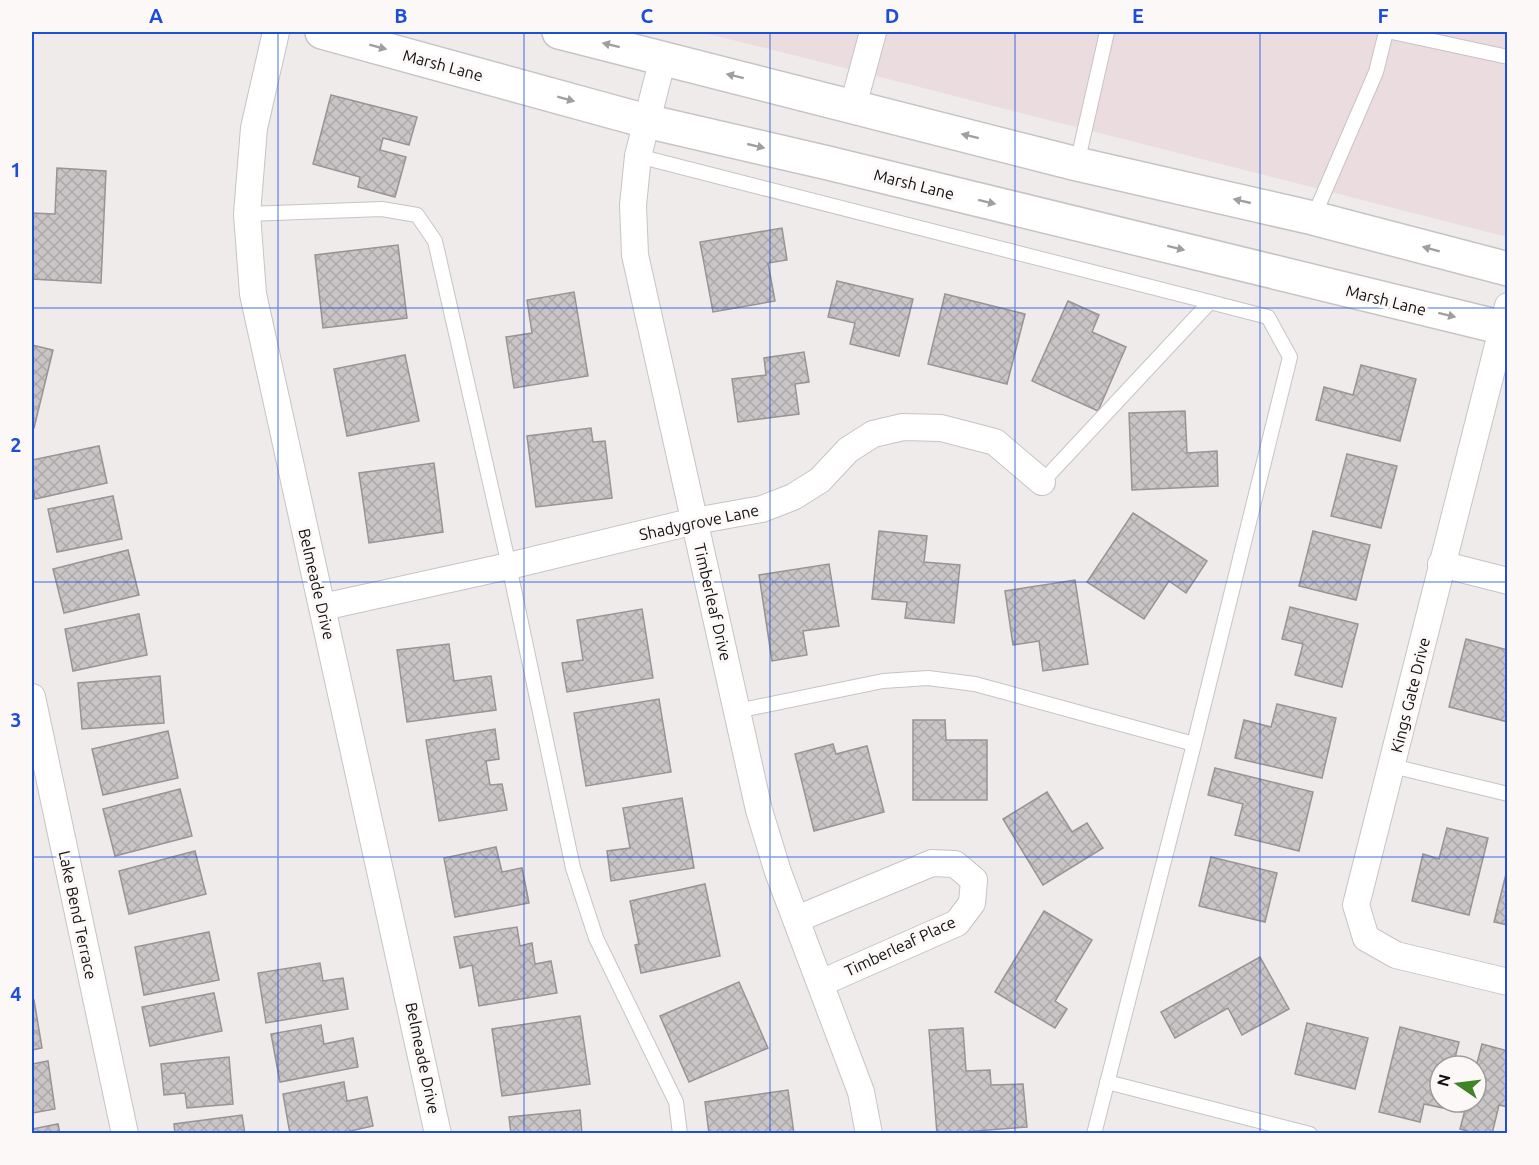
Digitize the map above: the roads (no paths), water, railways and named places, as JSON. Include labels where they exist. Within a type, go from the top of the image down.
[{"type":"main road","name":"Marsh Lane","points":[[322,32],[646,121],[1506,321]]},
{"type":"main road","points":[[559,32],[1077,164],[1313,218],[1508,269]]},
{"type":"street","name":"Belmeade Drive","points":[[276,32],[254,128],[247,214],[253,294],[438,1134]]},
{"type":"street","points":[[853,106],[873,32]]},
{"type":"street","name":"Timberleaf Drive","points":[[663,58],[638,156],[633,205],[635,255],[759,810],[778,872],[861,1092],[869,1134]]},
{"type":"street","name":"Kings Gate Drive","points":[[1506,321],[1441,564],[1356,904],[1366,938],[1396,955],[1508,982]]},
{"type":"street","name":"Shadygrove Lane","points":[[322,607],[509,566],[695,521],[762,509],[793,497],[820,480],[848,450],[873,434],[903,427],[941,428],[995,442],[1042,482]]},
{"type":"street","points":[[1441,564],[1508,581]]},
{"type":"street","name":"Lake Bend Terrace","points":[[32,697],[125,1134]]},
{"type":"street","name":"Timberleaf Place","points":[[797,919],[932,863],[955,864],[974,880],[972,903],[957,922],[821,983]]},
{"type":"lane","points":[[1077,164],[1107,32]]},
{"type":"lane","points":[[1313,218],[1376,72],[1386,32]]},
{"type":"lane","points":[[1392,32],[1508,57]]},
{"type":"lane","points":[[638,156],[1268,317],[1290,357],[1094,1134]]},
{"type":"lane","points":[[247,214],[382,209],[417,215],[435,241],[509,566],[573,868],[596,938],[676,1102],[680,1134]]},
{"type":"lane","points":[[1042,482],[1210,302]]},
{"type":"lane","points":[[737,711],[883,681],[928,678],[975,684],[1194,744]]},
{"type":"lane","points":[[1392,766],[1508,794]]},
{"type":"lane","points":[[1107,1082],[1310,1134]]}]
